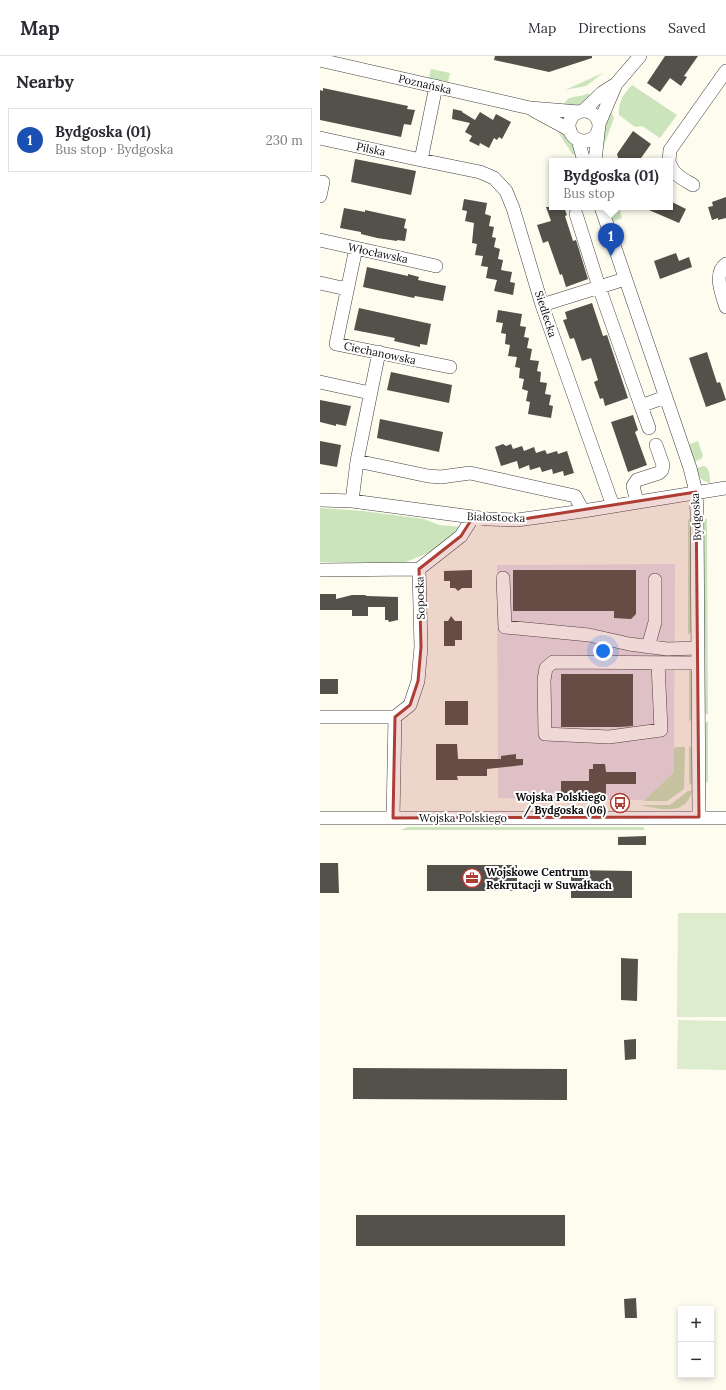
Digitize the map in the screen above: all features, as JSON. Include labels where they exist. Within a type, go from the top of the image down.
[{"type":"street","points":[[581,112],[602,93],[616,84],[640,56]]},
{"type":"street","name":"Poznańska","points":[[320,60],[530,108],[581,112]]},
{"type":"street","points":[[669,158],[670,150],[726,71]]},
{"type":"street","points":[[595,158],[599,129],[616,84]]},
{"type":"street","points":[[421,160],[436,86]]},
{"type":"street","name":"Poznańska","points":[[530,108],[574,135]]},
{"type":"street","points":[[583,158],[570,121],[575,114],[581,112],[592,113],[595,116],[599,129]]},
{"type":"street","points":[[574,135],[586,142],[591,140],[599,129]]},
{"type":"street","name":"Pilska","points":[[320,138],[440,163]]},
{"type":"street","name":"Siedlecka","points":[[440,163],[480,172],[494,178],[506,191],[513,208],[542,305],[613,506]]},
{"type":"street","points":[[673,171],[693,185]]},
{"type":"street","points":[[320,182],[322,182],[320,196]]},
{"type":"street","name":"Bydgoska","points":[[602,210],[690,468],[696,492],[699,818]]},
{"type":"street","points":[[576,214],[599,287],[649,428]]},
{"type":"street","name":"Włocławska","points":[[320,240],[436,266]]},
{"type":"street","name":"Ciechanowska","points":[[356,248],[336,344],[450,368]]},
{"type":"street","points":[[726,264],[723,266],[719,277],[720,289],[726,307]]},
{"type":"street","points":[[542,305],[625,279]]},
{"type":"street","points":[[320,283],[347,289]]},
{"type":"street","points":[[352,501],[357,461],[379,352]]},
{"type":"street","points":[[320,382],[370,393]]},
{"type":"street","points":[[642,406],[665,397]]},
{"type":"street","points":[[637,502],[633,486],[637,480],[659,473],[662,470],[663,465],[656,445]]},
{"type":"street","points":[[357,461],[428,476],[441,477],[470,473],[575,496],[583,511]]},
{"type":"street","name":"Białostocka","points":[[320,500],[352,501],[473,517],[517,520],[726,488]]},
{"type":"street","points":[[419,569],[461,536],[473,517]]},
{"type":"street","name":"Sopocka","points":[[320,570],[419,569],[421,647],[418,681],[410,705],[395,717]]},
{"type":"street","points":[[503,578],[505,627],[589,635],[648,647],[667,649],[698,648]]},
{"type":"street","points":[[648,647],[655,622],[655,580]]},
{"type":"street","points":[[658,663],[661,730],[609,737],[545,734],[544,680],[546,668],[553,662],[698,663]]},
{"type":"street","points":[[320,717],[395,717],[393,818]]},
{"type":"street","name":"Wojska Polskiego","points":[[320,818],[726,818]]},
{"type":"highlighted area","points":[[696,492],[699,817],[393,818],[395,717],[410,705],[418,681],[421,647],[419,569],[461,536],[473,517],[517,520]]},
{"type":"shaded area","points":[[675,564],[674,772],[645,800],[556,800],[498,798],[497,565]]},
{"type":"green space","points":[[431,69],[450,73],[448,82],[429,78]]},
{"type":"green space","points":[[603,73],[586,86],[565,90]]},
{"type":"green space","points":[[632,85],[677,115],[660,138],[642,126],[635,127],[619,115],[619,106],[622,99]]},
{"type":"green space","points":[[588,93],[592,98],[583,107],[563,108],[567,100],[570,98]]},
{"type":"green space","points":[[611,112],[614,118],[602,151],[602,129]]},
{"type":"green space","points":[[557,129],[565,134],[570,140],[577,155],[572,154]]},
{"type":"green space","points":[[609,210],[620,210],[622,218],[613,222]]},
{"type":"green space","points":[[698,441],[703,456],[701,459],[694,462],[688,445]]},
{"type":"green space","points":[[704,466],[709,471],[710,483],[702,479],[697,471],[696,468]]},
{"type":"green space","points":[[320,508],[363,511],[424,519],[439,525],[463,527],[433,551],[406,562],[320,562]]},
{"type":"green space","points":[[703,518],[707,519],[708,715],[705,713]]},
{"type":"green space","points":[[691,519],[692,631],[688,635],[688,520]]},
{"type":"green space","points":[[689,668],[692,672],[692,717],[689,722]]},
{"type":"green space","points":[[708,721],[708,782],[705,783],[705,723]]},
{"type":"green space","points":[[689,746],[692,749],[692,785],[689,783]]},
{"type":"green space","points":[[685,747],[684,789],[667,801],[643,801],[674,772],[674,748]]},
{"type":"green space","points":[[688,791],[692,791],[689,799],[679,808],[665,809],[643,806],[670,805]]},
{"type":"green space","points":[[408,827],[643,827],[645,830],[401,830]]},
{"type":"green space","points":[[678,913],[726,913],[726,1017],[677,1017]]},
{"type":"green space","points":[[678,1020],[726,1021],[726,1070],[677,1069]]},
{"type":"building","points":[[495,56],[592,56],[592,58],[549,72],[494,60]]},
{"type":"building","points":[[665,56],[698,56],[684,76],[687,77],[681,86],[670,78],[660,92],[647,83]]},
{"type":"building","points":[[323,88],[408,106],[407,109],[415,110],[411,125],[404,124],[401,137],[320,120],[320,90],[323,91]]},
{"type":"building","points":[[453,109],[462,111],[475,120],[480,112],[493,120],[496,114],[511,122],[502,139],[499,137],[497,140],[494,138],[489,148],[480,143],[479,146],[469,141],[472,136],[465,132],[470,123],[452,119]]},
{"type":"building","points":[[633,131],[651,144],[641,158],[618,158],[617,154]]},
{"type":"building","points":[[355,159],[416,171],[411,195],[351,182]]},
{"type":"building","points":[[726,197],[726,218],[712,220],[708,207],[713,206],[712,202]]},
{"type":"building","points":[[464,199],[487,203],[485,214],[491,216],[489,226],[494,227],[492,237],[496,238],[494,247],[500,249],[498,259],[503,260],[501,270],[512,272],[510,282],[515,283],[513,295],[494,291],[497,280],[486,278],[488,267],[481,266],[483,256],[475,255],[477,244],[472,243],[474,223],[465,221],[467,211],[462,210]]},
{"type":"building","points":[[673,202],[686,209],[679,223],[649,210],[673,210]]},
{"type":"building","points":[[546,207],[549,207],[549,210],[565,210],[567,215],[565,216],[573,241],[576,240],[588,279],[566,287],[562,274],[560,275],[548,241],[543,243],[537,225],[551,221]]},
{"type":"building","points":[[344,208],[365,212],[365,210],[406,219],[404,228],[407,229],[405,241],[377,238],[361,234],[361,232],[340,228]]},
{"type":"building","points":[[676,253],[679,261],[689,257],[692,267],[660,279],[654,261]]},
{"type":"building","points":[[367,267],[408,276],[408,274],[419,277],[418,280],[446,286],[443,301],[415,296],[414,298],[363,287]]},
{"type":"building","points":[[592,303],[603,336],[607,335],[628,398],[605,406],[603,398],[600,399],[594,382],[598,380],[591,358],[582,361],[574,338],[570,339],[563,320],[567,319],[565,312]]},
{"type":"building","points":[[359,308],[431,324],[427,345],[420,344],[420,347],[394,341],[395,338],[354,330]]},
{"type":"building","points":[[498,310],[522,314],[520,326],[526,327],[524,337],[529,338],[527,348],[532,349],[530,360],[539,361],[537,371],[541,372],[540,382],[547,383],[545,394],[551,395],[549,405],[553,406],[551,418],[528,414],[530,402],[526,401],[528,391],[522,389],[524,379],[519,378],[520,368],[515,367],[517,357],[508,356],[510,345],[505,344],[506,334],[501,333],[503,323],[496,322]]},
{"type":"building","points":[[707,352],[717,383],[720,382],[726,400],[706,407],[689,358]]},
{"type":"building","points":[[391,372],[452,385],[449,403],[387,390]]},
{"type":"building","points":[[320,400],[351,406],[346,426],[336,424],[336,426],[320,422]]},
{"type":"building","points":[[633,415],[638,430],[635,432],[647,465],[628,472],[611,422]]},
{"type":"building","points":[[380,419],[443,432],[439,452],[377,438]]},
{"type":"building","points":[[320,441],[341,445],[337,467],[320,464]]},
{"type":"building","points":[[503,444],[506,446],[511,444],[513,449],[522,446],[524,451],[534,447],[536,453],[545,450],[547,454],[557,451],[558,454],[567,451],[574,473],[564,476],[563,471],[553,474],[552,469],[542,472],[540,467],[530,470],[529,465],[519,469],[517,461],[501,466],[495,447]]},
{"type":"building","points":[[472,570],[472,588],[462,588],[458,591],[455,588],[450,588],[450,581],[444,581],[444,571]]},
{"type":"building","points":[[513,570],[636,570],[636,614],[631,619],[614,618],[614,611],[513,611]]},
{"type":"building","points":[[320,594],[336,594],[336,599],[352,595],[398,597],[398,620],[389,622],[388,620],[385,620],[385,607],[368,607],[368,616],[352,616],[352,610],[320,610]]},
{"type":"building","points":[[451,616],[455,621],[462,621],[462,640],[455,640],[455,646],[444,646],[444,621],[448,621]]},
{"type":"building","points":[[561,674],[633,674],[633,726],[561,727]]},
{"type":"building","points":[[320,679],[338,679],[338,694],[320,694]]},
{"type":"building","points":[[445,701],[468,701],[468,725],[445,725]]},
{"type":"building","points":[[436,744],[457,744],[458,759],[501,759],[501,756],[516,754],[516,759],[523,759],[523,765],[487,769],[487,776],[457,776],[458,780],[436,780]]},
{"type":"building","points":[[593,764],[605,764],[606,772],[636,772],[636,784],[606,784],[606,795],[561,795],[561,781],[589,781],[589,769],[593,769]]},
{"type":"building","points":[[646,836],[646,845],[618,845],[618,837]]},
{"type":"building","points":[[320,863],[338,863],[339,893],[320,893]]},
{"type":"building","name":"Wojskowe Centrum Rekrutacji w Suwałkach","points":[[427,865],[517,865],[517,891],[427,891]]},
{"type":"building","points":[[571,870],[632,871],[632,898],[571,898]]},
{"type":"building","points":[[621,958],[638,959],[637,1001],[621,1000]]},
{"type":"building","points":[[636,1039],[636,1059],[625,1060],[624,1040]]},
{"type":"building","points":[[353,1068],[567,1069],[567,1100],[353,1099]]},
{"type":"building","points":[[356,1215],[565,1215],[565,1246],[356,1246]]},
{"type":"building","points":[[636,1298],[637,1318],[625,1318],[624,1299]]},
{"type":"place","name":"Bydgoska (01)","points":[[611,256]]},
{"type":"place","name":"Wojska Polskiego / Bydgoska (06)","points":[[620,803]]},
{"type":"place","name":"Wojskowe Centrum Rekrutacji w Suwałkach","points":[[472,878]]}]
